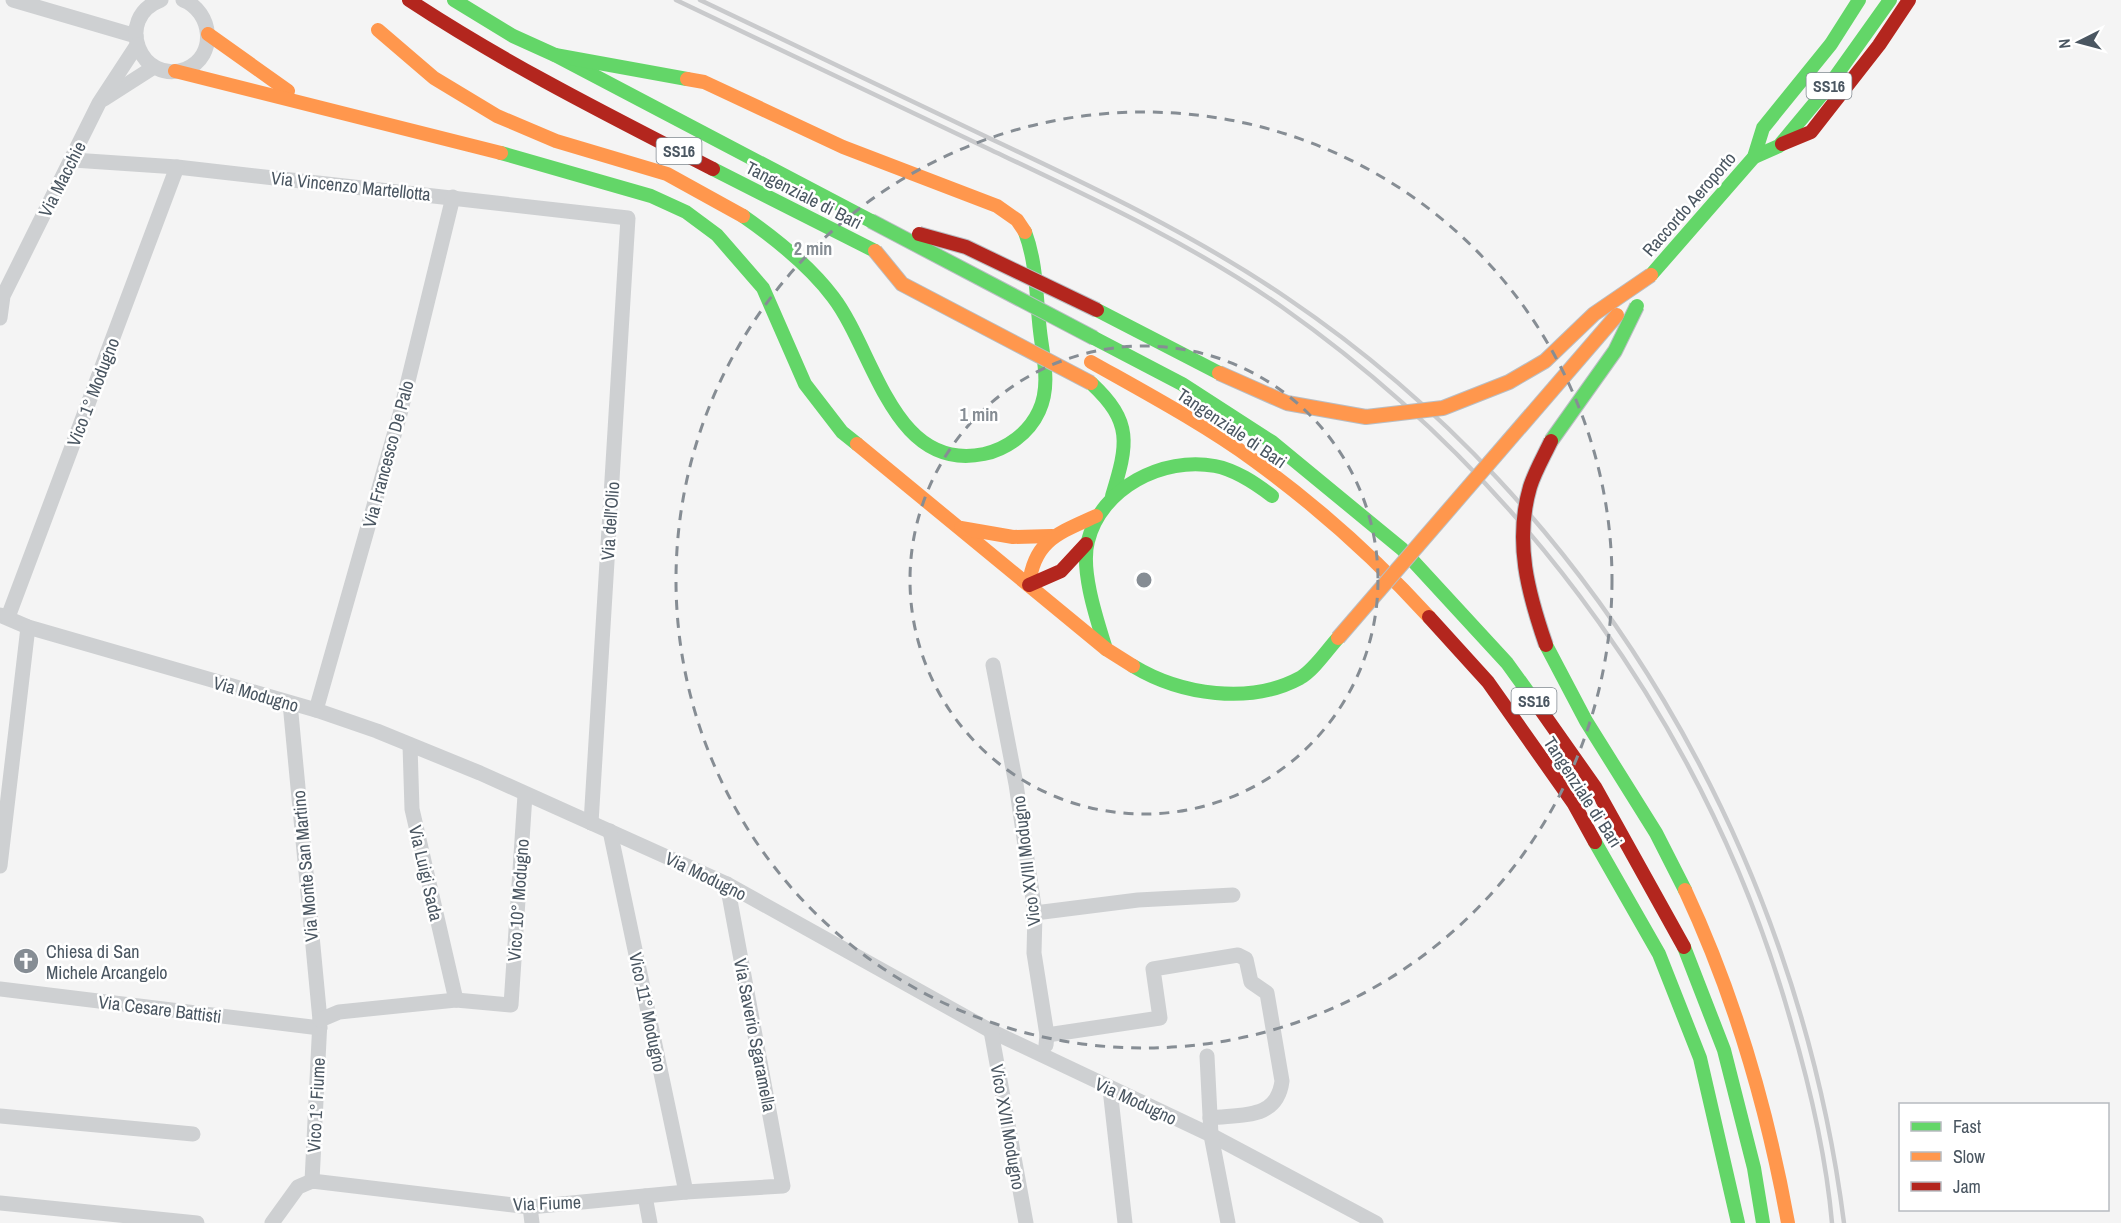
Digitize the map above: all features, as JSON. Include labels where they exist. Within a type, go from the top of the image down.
[{"type":"main road","name":"Tangenziale di Bari","points":[[409,0],[536,78],[906,267]]},
{"type":"main road","name":"Tangenziale di Bari","points":[[453,0],[495,26],[555,55],[1182,384],[1272,442],[1402,549],[1507,663],[1595,787],[1682,941],[1724,1050],[1754,1168],[1763,1223]]},
{"type":"main road","name":"Raccordo Aeroporto","points":[[1652,276],[1754,157],[1763,128],[1831,44],[1859,0]]},
{"type":"main road","name":"Raccordo Aeroporto","points":[[1754,157],[1779,146],[1828,87],[1890,0]]},
{"type":"main road","points":[[1779,146],[1811,132],[1879,45],[1909,0]]},
{"type":"main road","points":[[378,30],[404,58],[451,90],[494,115],[578,148],[649,167],[728,207],[771,237],[810,272],[837,303],[862,343],[900,420],[926,447],[961,456],[999,451],[1027,431],[1042,405],[1045,374],[1031,249],[1019,222],[997,206],[843,147],[704,82],[555,55]]},
{"type":"main road","points":[[208,34],[304,101]]},
{"type":"main road","points":[[175,71],[304,101],[477,146],[651,196],[686,212],[717,235],[763,288],[805,384],[842,432],[1106,649],[1150,677],[1202,692],[1261,693],[1302,677],[1338,639],[1652,276]]},
{"type":"main road","points":[[871,221],[966,246],[1219,373],[1287,403],[1366,417],[1443,408],[1509,382],[1545,361],[1594,314],[1652,276]]},
{"type":"main road","points":[[875,251],[902,284],[1090,383],[1114,406],[1124,437],[1123,461],[1112,496]]},
{"type":"main road","points":[[1652,276],[1615,351],[1554,434],[1530,487],[1521,548],[1529,597],[1546,645],[1586,720],[1656,834],[1705,931],[1736,1010],[1760,1086],[1778,1156],[1788,1223]]},
{"type":"main road","points":[[1029,331],[1060,346]]},
{"type":"main road","name":"Tangenziale di Bari","points":[[1086,360],[1168,406],[1255,461],[1384,569],[1488,682],[1574,804],[1659,954],[1700,1058],[1730,1179],[1738,1223]]},
{"type":"main road","points":[[1029,585],[1061,572],[1086,544],[1096,516],[1112,496],[1140,479],[1179,465],[1214,466],[1246,476],[1283,505]]},
{"type":"main road","points":[[958,527],[1013,537],[1052,536],[1096,516]]},
{"type":"main road","points":[[1029,585],[1029,566],[1052,536]]},
{"type":"main road","points":[[1329,540],[1384,569]]},
{"type":"main road","points":[[1086,544],[1091,592],[1106,649]]},
{"type":"street","points":[[13,0],[136,40],[147,61],[154,67],[175,71],[186,69],[202,55],[208,34],[202,15],[191,2]]},
{"type":"street","points":[[149,4],[161,0]]},
{"type":"street","name":"Via Macchie","points":[[0,318],[3,296],[73,160],[99,103],[136,40],[140,17],[149,4]]},
{"type":"street","points":[[99,103],[154,67]]},
{"type":"street","name":"Via Vincenzo Martellotta","points":[[73,160],[177,167],[628,218]]},
{"type":"street","name":"Vico 1° Modugno","points":[[4,616],[177,167]]},
{"type":"street","name":"Via Francesco De Palo","points":[[316,710],[400,414],[453,197]]},
{"type":"street","name":"Via dell'Olio","points":[[591,823],[628,218]]},
{"type":"street","name":"Via Modugno","points":[[4,616],[28,627],[316,710],[480,773],[727,884],[991,1031],[1211,1136],[1376,1223]]},
{"type":"street","points":[[0,866],[28,627]]},
{"type":"street","name":"Vico XVIII Modugno","points":[[993,665],[1016,784],[1035,913],[1034,954],[1047,1035],[1045,1058]]},
{"type":"street","name":"Via Monte San Martino","points":[[290,704],[320,1024]]},
{"type":"street","name":"Via Luigi Sada","points":[[410,745],[412,809],[456,1000]]},
{"type":"street","name":"Vico 10° Modugno","points":[[511,1005],[525,795]]},
{"type":"street","name":"Vico 11° Modugno","points":[[610,831],[686,1192]]},
{"type":"street","name":"Via Saverio Sgaramella","points":[[727,884],[783,1186]]},
{"type":"street","points":[[1035,913],[1138,900],[1233,895]]},
{"type":"street","points":[[1047,1035],[1160,1018],[1153,969],[1238,955],[1246,958],[1251,982],[1267,993],[1282,1081],[1280,1094],[1277,1102],[1267,1110],[1210,1118]]},
{"type":"street","name":"Via Cesare Battisti","points":[[0,989],[320,1024],[339,1012],[456,1000],[511,1005]]},
{"type":"street","name":"Vico 1° Fiume","points":[[312,1181],[320,1024]]},
{"type":"street","name":"Vico XVII Modugno","points":[[991,1031],[1026,1223]]},
{"type":"street","points":[[1207,1056],[1211,1136],[1228,1223]]},
{"type":"street","points":[[1110,1089],[1125,1223]]},
{"type":"street","points":[[0,1116],[193,1134]]},
{"type":"street","points":[[272,1223],[298,1187],[312,1181]]},
{"type":"street","name":"Via Fiume","points":[[312,1181],[530,1207],[686,1192],[783,1186]]},
{"type":"street","points":[[645,1196],[650,1223]]},
{"type":"street","points":[[0,1203],[192,1223]]},
{"type":"street","points":[[530,1207],[532,1223]]},
{"type":"railway","points":[[676,0],[1103,204],[1212,262],[1282,307],[1371,376],[1454,451],[1529,533],[1598,621],[1659,714],[1712,813],[1756,915],[1791,1022],[1816,1121],[1826,1172],[1832,1223]]},
{"type":"railway","points":[[700,0],[1103,193],[1215,253],[1287,298],[1398,383],[1498,479],[1587,585],[1664,701],[1729,823],[1781,952],[1819,1086],[1844,1223]]},
{"type":"traffic: fast","points":[[454,0],[513,36],[555,55],[871,221]]},
{"type":"traffic: fast","points":[[1651,275],[1754,157],[1763,128],[1831,44],[1859,0]]},
{"type":"traffic: fast","points":[[1754,157],[1779,146],[1828,87],[1890,0]]},
{"type":"traffic: fast","points":[[555,55],[687,79]]},
{"type":"traffic: fast","points":[[501,153],[651,196],[686,212],[717,235],[763,288],[805,384],[842,432],[857,444]]},
{"type":"traffic: fast","points":[[713,169],[875,251]]},
{"type":"traffic: fast","points":[[743,216],[791,253],[824,285],[848,320],[875,376],[907,427],[928,445],[953,455],[984,454],[1009,444],[1035,419],[1043,401],[1044,361],[1034,268],[1025,232]]},
{"type":"traffic: fast","points":[[871,221],[1094,338]]},
{"type":"traffic: fast","points":[[1551,441],[1615,351],[1637,306]]},
{"type":"traffic: fast","points":[[1097,310],[1219,373]]},
{"type":"traffic: fast","points":[[1094,338],[1182,384],[1272,442],[1402,549],[1507,663],[1538,706]]},
{"type":"traffic: fast","points":[[1091,383],[1114,410],[1123,435],[1121,462],[1112,496]]},
{"type":"traffic: fast","points":[[1106,649],[1091,595],[1086,553],[1095,522],[1120,491],[1155,471],[1195,464],[1215,466],[1238,474],[1272,496]]},
{"type":"traffic: fast","points":[[1133,666],[1172,684],[1194,690],[1238,694],[1260,692],[1300,678],[1315,665],[1338,638]]},
{"type":"traffic: fast","points":[[1546,645],[1586,721],[1656,833],[1685,890]]},
{"type":"traffic: fast","points":[[1595,842],[1659,954],[1700,1058],[1738,1223]]},
{"type":"traffic: fast","points":[[1684,947],[1724,1050],[1754,1168],[1763,1223]]},
{"type":"traffic: slow","points":[[378,30],[434,78],[497,116],[556,141],[667,174],[743,216]]},
{"type":"traffic: slow","points":[[208,34],[288,91]]},
{"type":"traffic: slow","points":[[175,71],[501,153]]},
{"type":"traffic: slow","points":[[687,79],[704,82],[843,147],[997,206],[1017,220],[1025,232]]},
{"type":"traffic: slow","points":[[875,251],[902,284],[1091,383]]},
{"type":"traffic: slow","points":[[1219,373],[1287,403],[1366,417],[1443,408],[1509,382],[1545,361],[1594,314],[1651,275]]},
{"type":"traffic: slow","points":[[1338,638],[1617,315]]},
{"type":"traffic: slow","points":[[1091,362],[1236,447],[1346,535],[1429,617]]},
{"type":"traffic: slow","points":[[857,444],[1106,649],[1133,666]]},
{"type":"traffic: slow","points":[[1029,585],[1036,558],[1050,540],[1096,516]]},
{"type":"traffic: slow","points":[[961,528],[1013,537],[1052,536]]},
{"type":"traffic: slow","points":[[1685,890],[1719,971],[1747,1053],[1770,1137],[1788,1223]]},
{"type":"traffic: jam","points":[[409,0],[521,68],[713,169]]},
{"type":"traffic: jam","points":[[1782,144],[1811,132],[1879,45],[1909,0]]},
{"type":"traffic: jam","points":[[919,234],[966,247],[1097,310]]},
{"type":"traffic: jam","points":[[1546,645],[1525,567],[1523,528],[1530,487],[1551,441]]},
{"type":"traffic: jam","points":[[1029,585],[1061,571],[1086,544]]},
{"type":"traffic: jam","points":[[1429,617],[1488,682],[1574,804],[1595,842]]},
{"type":"traffic: jam","points":[[1538,706],[1595,787],[1684,947]]},
{"type":"place","name":"Chiesa di San Michele Arcangelo","points":[[26,961]]}]
